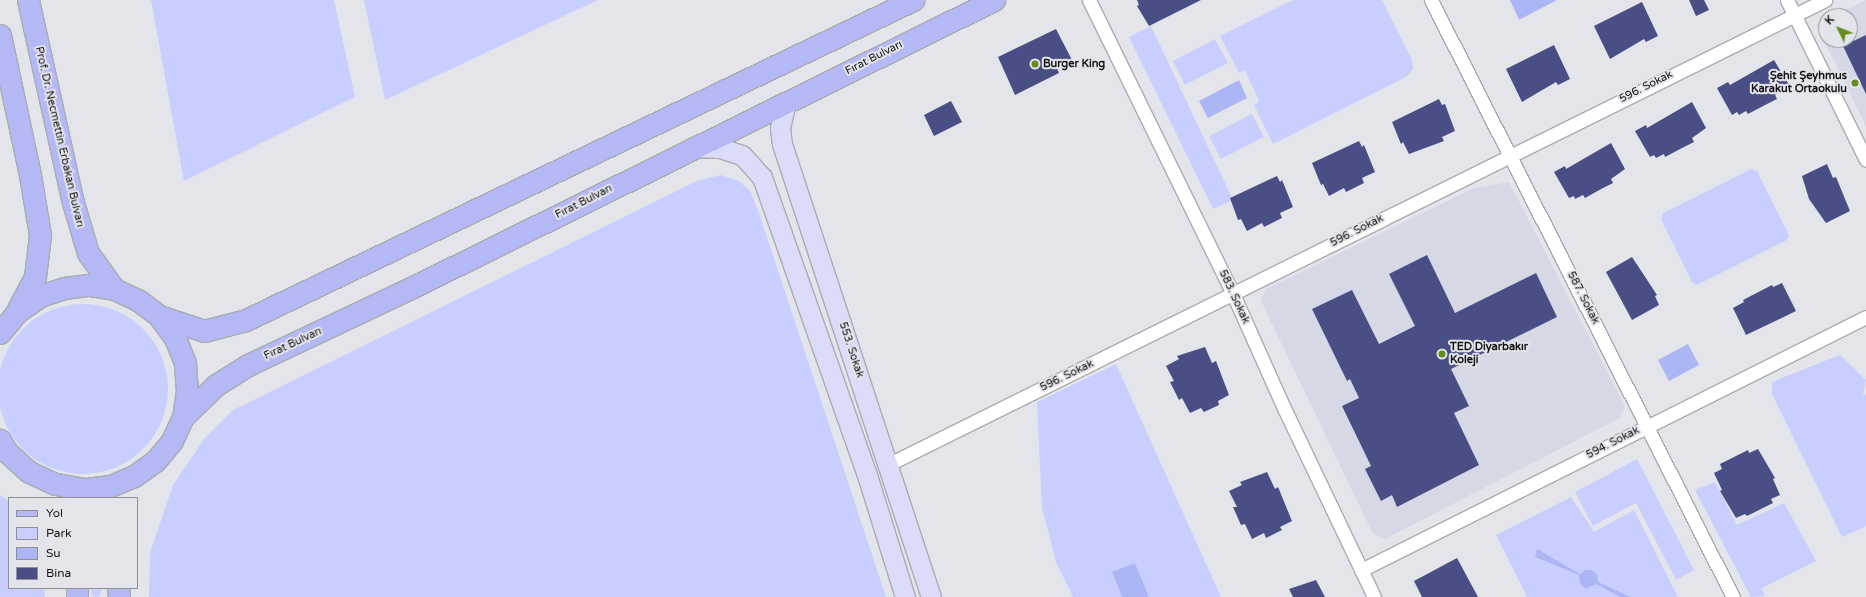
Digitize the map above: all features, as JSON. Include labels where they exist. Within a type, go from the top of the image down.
[{"type":"main road","name":"Prof. Dr. Necmettin Erbakan Bulvarı","points":[[28,0],[72,199],[88,253],[114,289]]},
{"type":"main road","points":[[159,316],[204,331],[246,320],[913,0]]},
{"type":"main road","name":"Fırat Bulvarı","points":[[183,417],[216,385],[248,365],[413,287],[692,147],[994,0]]},
{"type":"main road","points":[[0,35],[30,174],[40,235],[35,277],[16,313],[0,333]]},
{"type":"main road","name":"553. Sokak","points":[[786,102],[780,128],[782,144],[931,597]]},
{"type":"main road","points":[[692,147],[720,148],[742,155],[762,177],[866,475],[905,597]]},
{"type":"main road","points":[[16,313],[40,296],[64,288],[89,285],[114,289],[138,300],[159,316],[175,338],[185,363],[187,390],[183,417],[172,441],[155,461],[134,476],[110,486],[84,489],[55,484],[29,472]]},
{"type":"main road","points":[[0,440],[7,452],[53,497]]},
{"type":"main road","points":[[125,497],[134,476]]},
{"type":"street","name":"583. Sokak","points":[[1089,0],[1233,294],[1284,408],[1374,597]]},
{"type":"street","name":"587. Sokak","points":[[1431,0],[1511,154],[1733,597]]},
{"type":"street","points":[[1787,0],[1866,160]]},
{"type":"street","name":"596. Sokak","points":[[888,464],[1233,294],[1793,14],[1825,0]]},
{"type":"street","name":"594. Sokak","points":[[1361,570],[1866,317]]},
{"type":"shaded area","name":"Şehit Şeyhmus Karakut Ortaokulu","points":[[1866,0],[1866,126],[1827,48],[1858,48],[1858,8],[1850,8]]},
{"type":"shaded area","name":"TED Diyarbakır Koleji","points":[[1509,182],[1625,406],[1620,418],[1385,539],[1373,534],[1261,301],[1266,289],[1474,188]]},
{"type":"green space","points":[[151,0],[334,0],[355,97],[184,181]]},
{"type":"green space","points":[[364,0],[598,0],[385,100]]},
{"type":"green space","points":[[1293,0],[1382,0],[1412,60],[1413,69],[1406,77],[1273,144],[1254,105],[1259,101],[1245,70],[1239,73],[1220,36]]},
{"type":"green space","points":[[1151,26],[1233,200],[1213,209],[1129,37]]},
{"type":"green space","points":[[1215,39],[1228,63],[1185,85],[1173,61]]},
{"type":"green space","points":[[1252,114],[1264,137],[1221,159],[1209,136]]},
{"type":"green space","points":[[1751,169],[1757,171],[1789,235],[1787,240],[1697,285],[1692,282],[1661,219],[1663,213]]},
{"type":"green space","points":[[721,175],[739,181],[750,191],[758,210],[886,597],[149,597],[150,553],[173,485],[205,438],[233,410],[697,181]]},
{"type":"green space","points":[[83,304],[108,308],[123,314],[137,324],[143,329],[158,349],[164,364],[168,389],[164,414],[158,429],[148,443],[143,449],[123,464],[100,472],[83,474],[66,472],[43,464],[23,449],[18,443],[8,429],[0,406],[0,372],[8,349],[23,329],[29,324],[43,314],[66,306]]},
{"type":"green space","points":[[1840,355],[1866,380],[1863,394],[1866,395],[1866,526],[1842,537],[1772,394],[1772,382]]},
{"type":"green space","points":[[1116,364],[1221,597],[1073,597],[1056,562],[1042,508],[1037,402]]},
{"type":"green space","points":[[1637,459],[1694,570],[1676,580],[1636,503],[1593,526],[1575,492]]},
{"type":"green space","points":[[1715,482],[1737,525],[1784,503],[1816,561],[1762,588],[1765,596],[1751,597],[1695,490]]},
{"type":"green space","points":[[0,495],[8,500],[8,589],[44,589],[45,597],[0,597]]},
{"type":"green space","points":[[1571,497],[1594,532],[1634,510],[1678,597],[1527,597],[1496,535]]},
{"type":"green space","points":[[92,589],[101,590],[100,596],[92,596]]},
{"type":"water","points":[[1510,0],[1557,0],[1519,20]]},
{"type":"water","points":[[1239,80],[1247,98],[1208,118],[1199,101]]},
{"type":"water","points":[[1688,344],[1699,365],[1669,381],[1658,360]]},
{"type":"water","points":[[1537,549],[1580,574],[1585,570],[1591,570],[1597,574],[1598,582],[1631,597],[1620,597],[1596,584],[1586,589],[1580,584],[1579,575],[1535,557]]},
{"type":"water","points":[[1135,563],[1149,597],[1122,597],[1112,572]]},
{"type":"building","points":[[1137,0],[1201,0],[1149,26],[1137,6],[1139,5]]},
{"type":"building","points":[[1689,0],[1704,0],[1709,10],[1696,16]]},
{"type":"building","points":[[1642,2],[1658,36],[1646,42],[1644,39],[1610,59],[1594,26]]},
{"type":"building","points":[[1056,29],[1072,60],[1056,66],[1059,73],[1015,95],[998,57]]},
{"type":"building","points":[[1866,35],[1866,94],[1844,48],[1858,48],[1858,39]]},
{"type":"building","points":[[1554,45],[1570,79],[1558,85],[1556,82],[1522,102],[1506,69]]},
{"type":"building","points":[[1774,60],[1789,85],[1775,95],[1777,99],[1748,114],[1746,111],[1739,115],[1737,112],[1732,115],[1717,88],[1728,82],[1730,85]]},
{"type":"building","points":[[1439,99],[1442,105],[1445,104],[1455,131],[1442,137],[1444,141],[1409,154],[1403,142],[1401,144],[1392,122]]},
{"type":"building","points":[[951,101],[962,122],[934,136],[924,115]]},
{"type":"building","points":[[1692,102],[1706,128],[1692,138],[1694,142],[1665,157],[1664,154],[1656,158],[1654,155],[1650,157],[1635,131],[1646,125],[1647,128]]},
{"type":"building","points":[[1359,141],[1362,147],[1364,145],[1375,172],[1362,178],[1364,183],[1346,192],[1344,188],[1329,196],[1323,184],[1321,185],[1312,163]]},
{"type":"building","points":[[1611,143],[1625,169],[1611,179],[1613,183],[1585,198],[1583,195],[1575,199],[1574,196],[1569,198],[1554,172],[1565,166],[1566,169]]},
{"type":"building","points":[[1827,164],[1833,178],[1836,177],[1850,211],[1826,223],[1809,199],[1802,176]]},
{"type":"building","points":[[1277,176],[1280,182],[1282,180],[1293,207],[1280,213],[1282,218],[1264,227],[1262,223],[1247,231],[1241,219],[1238,220],[1230,198]]},
{"type":"building","points":[[1427,255],[1455,313],[1536,273],[1557,317],[1451,369],[1469,406],[1454,413],[1479,465],[1397,507],[1392,495],[1381,501],[1365,469],[1371,466],[1342,406],[1359,398],[1350,379],[1347,381],[1312,309],[1352,290],[1379,344],[1415,326],[1389,274]]},
{"type":"building","points":[[1632,257],[1657,295],[1655,296],[1659,305],[1632,320],[1606,272]]},
{"type":"building","points":[[1782,283],[1796,311],[1746,335],[1733,308],[1744,302],[1743,300],[1772,285],[1773,287]]},
{"type":"building","points":[[1205,347],[1212,363],[1216,361],[1229,395],[1218,401],[1219,405],[1204,412],[1201,408],[1190,413],[1182,398],[1179,400],[1170,382],[1174,381],[1166,366],[1179,359],[1177,356]]},
{"type":"building","points":[[1758,449],[1775,478],[1773,479],[1780,495],[1771,499],[1773,503],[1747,516],[1745,514],[1736,518],[1720,491],[1722,490],[1714,473],[1722,469],[1720,464],[1748,450],[1749,453]]},
{"type":"building","points":[[1267,472],[1275,489],[1278,487],[1292,521],[1280,527],[1282,530],[1266,538],[1264,533],[1252,539],[1245,524],[1241,525],[1233,507],[1237,507],[1229,491],[1242,485],[1240,482]]},
{"type":"building","points":[[1457,558],[1478,597],[1422,597],[1414,581]]},
{"type":"building","points":[[1316,580],[1325,597],[1293,597],[1289,589]]},
{"type":"place","name":"Burger King","points":[[1035,64]]},
{"type":"place","name":"Şehit Şeyhmus Karakut Ortaokulu","points":[[1855,83]]},
{"type":"place","name":"TED Diyarbakır Koleji","points":[[1442,354]]}]
